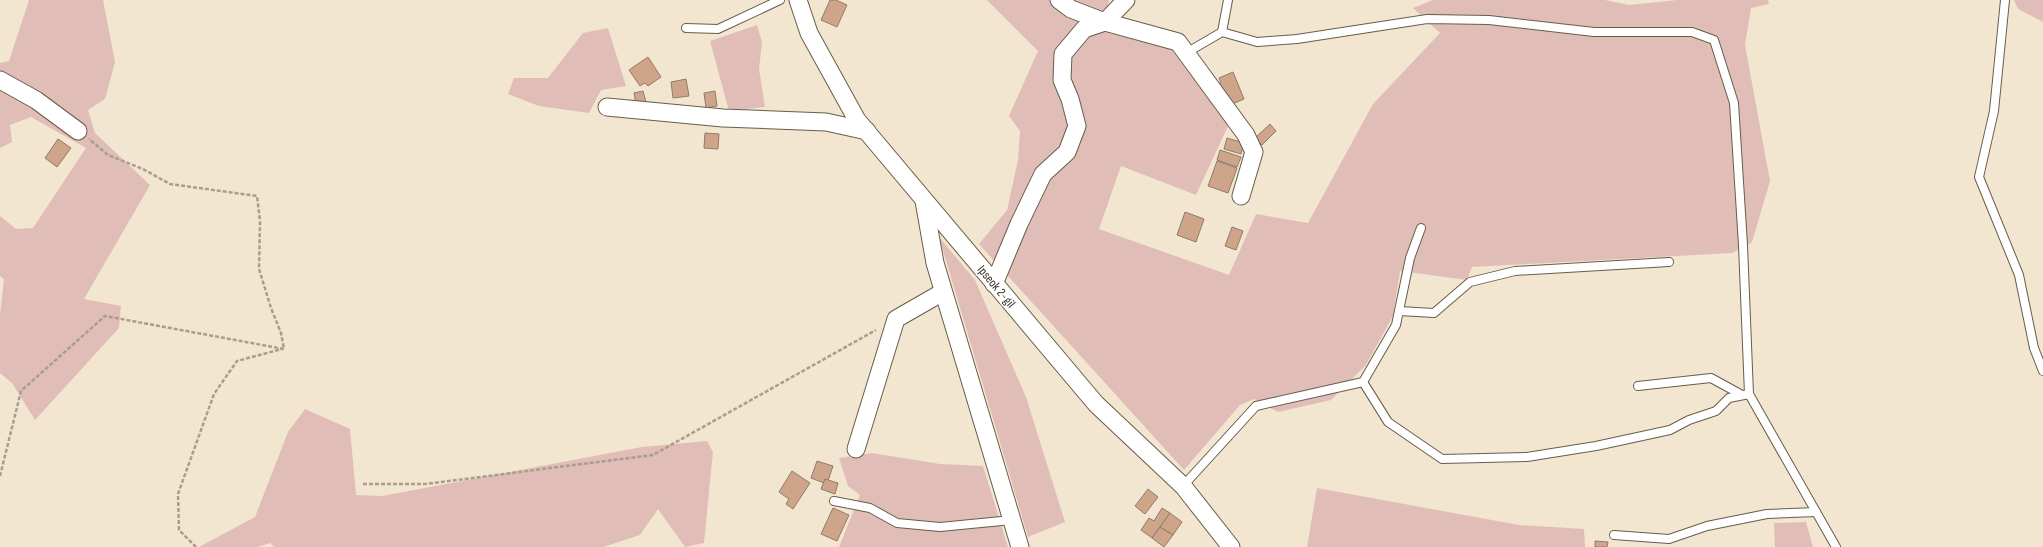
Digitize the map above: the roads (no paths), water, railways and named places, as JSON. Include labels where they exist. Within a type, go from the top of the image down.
[{"type":"street","name":"Ipseok 2-gil","points":[[798,0],[809,32],[857,120],[1096,404],[1183,486],[1231,547]]},
{"type":"street","points":[[1059,0],[1071,9],[1105,22],[1178,42],[1246,136],[1254,152],[1241,196]]},
{"type":"street","points":[[994,284],[1018,224],[1043,174],[1066,152],[1077,126],[1070,99],[1062,80],[1063,54],[1084,29],[1105,22],[1126,0]]},
{"type":"street","points":[[0,80],[36,100],[78,131]]},
{"type":"street","points":[[607,107],[723,118],[826,122],[867,131]]},
{"type":"street","points":[[924,201],[934,263],[1020,547]]},
{"type":"street","points":[[856,449],[896,319],[943,292]]},
{"type":"lane","points":[[686,28],[718,29],[780,0]]},
{"type":"lane","points":[[1222,32],[1228,0]]},
{"type":"lane","points":[[2004,0],[1994,111],[1979,177],[2019,275],[2034,348],[2043,371]]},
{"type":"lane","points":[[1186,53],[1222,32],[1257,42],[1297,39],[1427,19],[1489,20],[1594,32],[1692,32],[1714,40],[1734,103],[1743,246],[1746,395],[1836,547]]},
{"type":"lane","points":[[1183,486],[1256,406],[1363,382],[1396,325],[1410,258],[1421,228]]},
{"type":"lane","points":[[1399,311],[1434,313],[1470,282],[1516,270],[1669,262]]},
{"type":"lane","points":[[1638,386],[1710,378],[1746,395]]},
{"type":"lane","points":[[1363,382],[1388,422],[1442,459],[1527,457],[1596,446],[1670,430],[1689,420],[1716,411],[1729,398],[1746,395]]},
{"type":"lane","points":[[834,501],[870,508],[897,524],[940,527],[1012,520]]},
{"type":"lane","points":[[1614,535],[1669,539],[1707,526],[1767,514],[1816,512]]}]
